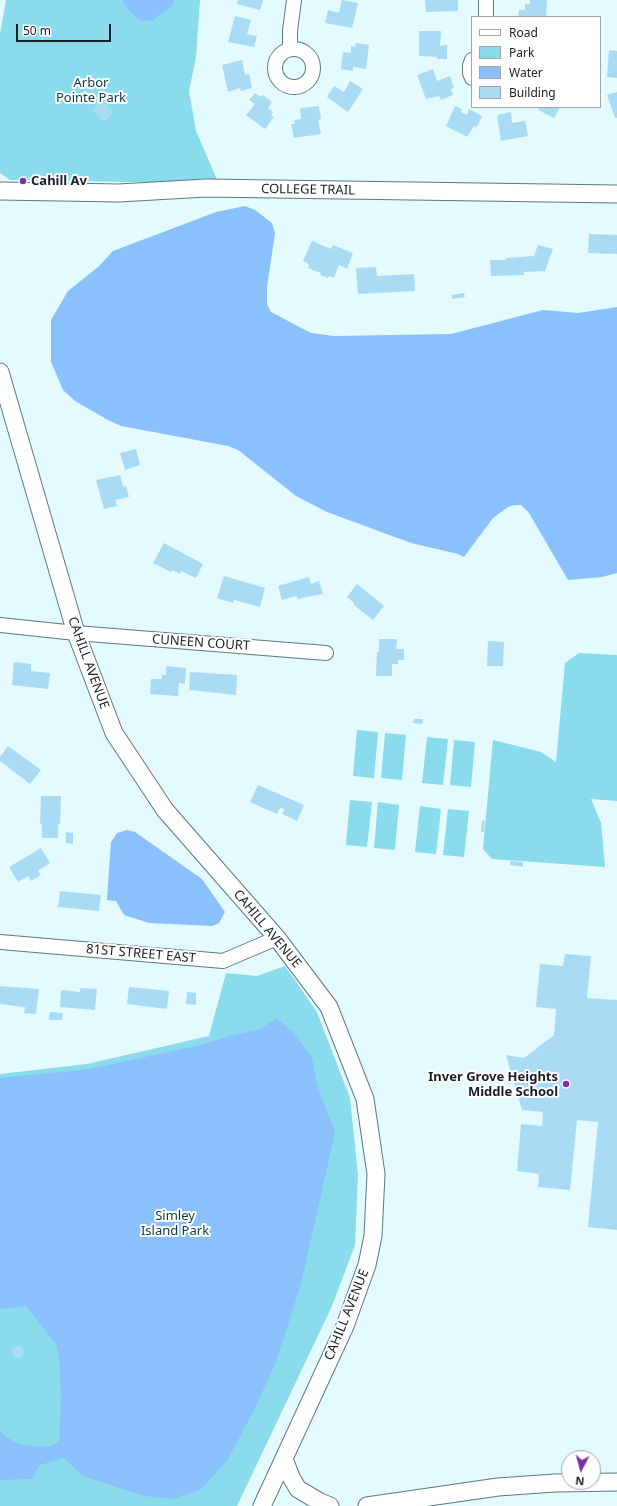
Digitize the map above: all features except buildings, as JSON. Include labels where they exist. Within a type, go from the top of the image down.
[{"type":"street","points":[[290,48],[290,25],[294,0]]},
{"type":"street","points":[[486,0],[486,16]]},
{"type":"street","points":[[471,62],[471,76]]},
{"type":"street","name":"COLLEGE TRAIL","points":[[0,191],[119,193],[206,188],[617,194]]},
{"type":"street","name":"CAHILL AVENUE","points":[[0,372],[76,633],[114,733],[161,804],[277,938],[329,1007],[366,1099],[376,1174],[373,1236],[367,1265],[345,1326],[262,1506]]},
{"type":"street","name":"CUNEEN COURT","points":[[0,625],[76,633],[326,653]]},
{"type":"street","name":"81ST STREET EAST","points":[[0,942],[223,961],[277,938]]},
{"type":"street","points":[[284,1458],[291,1477],[298,1489],[330,1506]]},
{"type":"street","points":[[367,1506],[498,1487],[555,1482],[617,1482]]},
{"type":"green space","name":"Arbor Pointe Park","points":[[6,0],[200,0],[196,57],[189,91],[196,131],[218,182],[185,183],[10,180],[0,173],[0,34]]},
{"type":"green space","points":[[579,653],[617,655],[617,801],[591,799],[601,823],[605,867],[492,859],[483,849],[493,740],[541,752],[556,762],[565,663]]},
{"type":"green space","points":[[357,730],[378,732],[374,778],[353,776]]},
{"type":"green space","points":[[385,733],[406,735],[402,780],[381,778]]},
{"type":"green space","points":[[427,737],[448,739],[443,785],[422,783]]},
{"type":"green space","points":[[454,740],[475,742],[471,787],[450,785]]},
{"type":"green space","points":[[350,800],[372,802],[367,847],[346,845]]},
{"type":"green space","points":[[378,802],[399,805],[395,850],[374,848]]},
{"type":"green space","points":[[420,806],[441,809],[436,854],[415,852]]},
{"type":"green space","points":[[448,809],[469,811],[464,857],[443,855]]},
{"type":"green space","name":"Simley Island Park","points":[[285,966],[317,1012],[350,1098],[358,1175],[355,1245],[332,1306],[237,1506],[0,1506],[0,1074],[87,1064],[209,1036],[226,973],[257,976]]},
{"type":"water","points":[[122,0],[174,0],[172,6],[152,21],[140,20],[131,13]]},
{"type":"water","points":[[245,206],[255,210],[272,223],[275,233],[267,287],[267,304],[271,312],[311,333],[334,336],[451,334],[543,310],[578,313],[617,307],[617,573],[602,577],[568,580],[529,513],[521,505],[508,507],[493,518],[464,557],[458,554],[411,543],[327,512],[296,496],[238,450],[228,446],[121,426],[75,401],[63,390],[51,362],[51,320],[68,291],[98,267],[113,251],[216,212]]},
{"type":"water","points":[[127,830],[135,832],[202,879],[225,912],[219,923],[212,926],[149,923],[124,915],[116,901],[107,900],[111,842],[117,833]]},
{"type":"water","name":"Simley Island Park","points":[[276,1018],[294,1033],[312,1057],[317,1085],[335,1132],[301,1284],[276,1362],[254,1410],[227,1461],[200,1490],[173,1499],[144,1496],[83,1476],[64,1458],[40,1465],[31,1479],[0,1480],[0,1429],[2,1434],[23,1445],[48,1447],[59,1442],[61,1398],[59,1357],[56,1344],[26,1306],[0,1309],[0,1078],[89,1069],[201,1045],[236,1034],[259,1030]]},
{"type":"place","name":"Cahill Av","points":[[23,181]]},
{"type":"place","name":"Inver Grove Heights Middle School","points":[[566,1084]]}]
